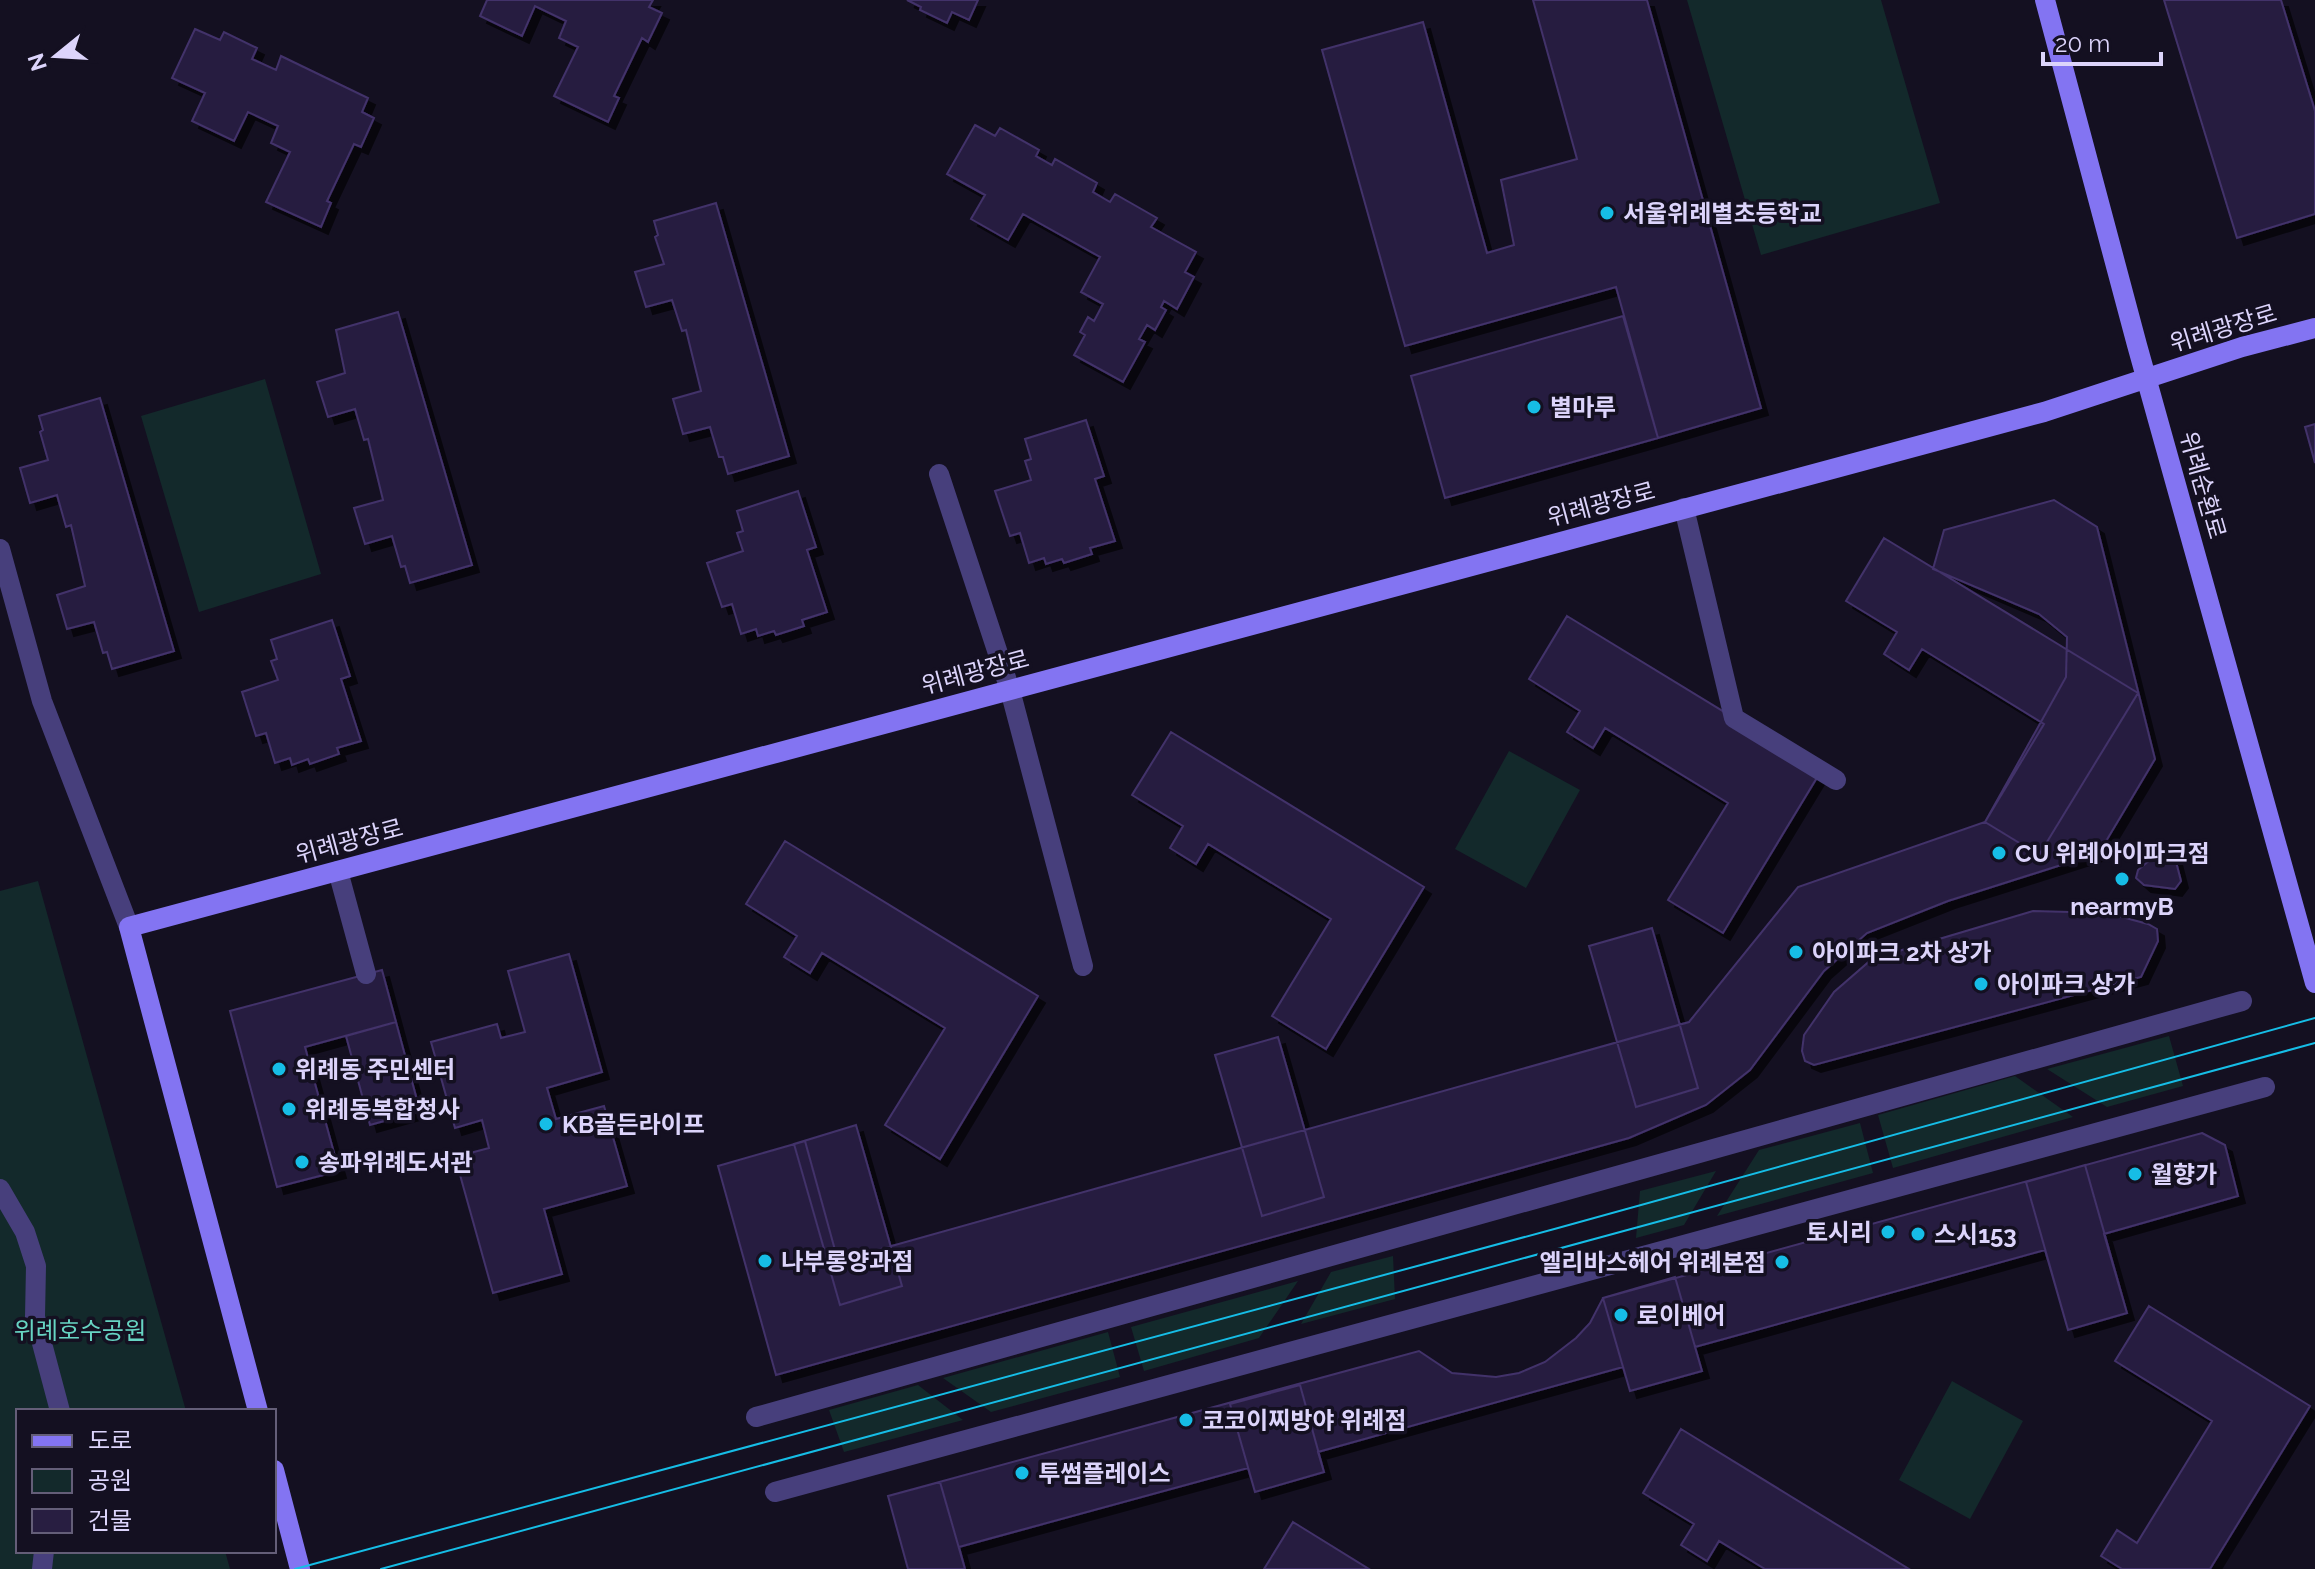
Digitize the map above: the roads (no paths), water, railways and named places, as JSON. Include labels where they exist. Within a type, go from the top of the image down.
[{"type":"street","name":"위례순환로","points":[[2045,0],[2146,378],[2315,983]]},
{"type":"street","name":"위례광장로","points":[[129,927],[2044,412],[2242,347],[2315,328]]},
{"type":"street","points":[[939,474],[1010,690],[1083,966]]},
{"type":"street","points":[[1684,508],[1734,718],[1836,780]]},
{"type":"street","points":[[0,549],[42,701],[129,927],[257,1409]]},
{"type":"street","points":[[338,871],[366,974]]},
{"type":"street","points":[[756,1417],[2242,1001]]},
{"type":"street","points":[[775,1492],[2265,1087]]},
{"type":"street","points":[[0,1189],[25,1232],[36,1266],[35,1317],[59,1409]]},
{"type":"street","points":[[276,1478],[300,1569]]},
{"type":"tram line","points":[[295,1569],[1558,1228],[2315,1018]]},
{"type":"tram line","points":[[381,1569],[2315,1043]]},
{"type":"place","name":"서울위례별초등학교","points":[[1607,213]]},
{"type":"place","name":"별마루","points":[[1534,407]]},
{"type":"place","name":"CU 위례아이파크점","points":[[1999,853]]},
{"type":"place","name":"nearmyB","points":[[2122,879]]},
{"type":"place","name":"아이파크 2차 상가","points":[[1796,952]]},
{"type":"place","name":"아이파크 상가","points":[[1981,984]]},
{"type":"place","name":"위례동 주민센터","points":[[279,1069]]},
{"type":"place","name":"위례동복합청사","points":[[289,1109]]},
{"type":"place","name":"KB골든라이프","points":[[546,1124]]},
{"type":"place","name":"송파위례도서관","points":[[302,1162]]},
{"type":"place","name":"월향가","points":[[2135,1174]]},
{"type":"place","name":"토시리","points":[[1888,1232]]},
{"type":"place","name":"스시153","points":[[1918,1234]]},
{"type":"place","name":"나부롱양과점","points":[[765,1261]]},
{"type":"place","name":"엘리바스헤어 위례본점","points":[[1782,1262]]},
{"type":"place","name":"로이베어","points":[[1621,1315]]},
{"type":"place","name":"코코이찌방야 위례점","points":[[1186,1420]]},
{"type":"place","name":"투썸플레이스","points":[[1022,1473]]},
{"type":"park label","name":"위례호수공원","points":[[80,1330]]}]
